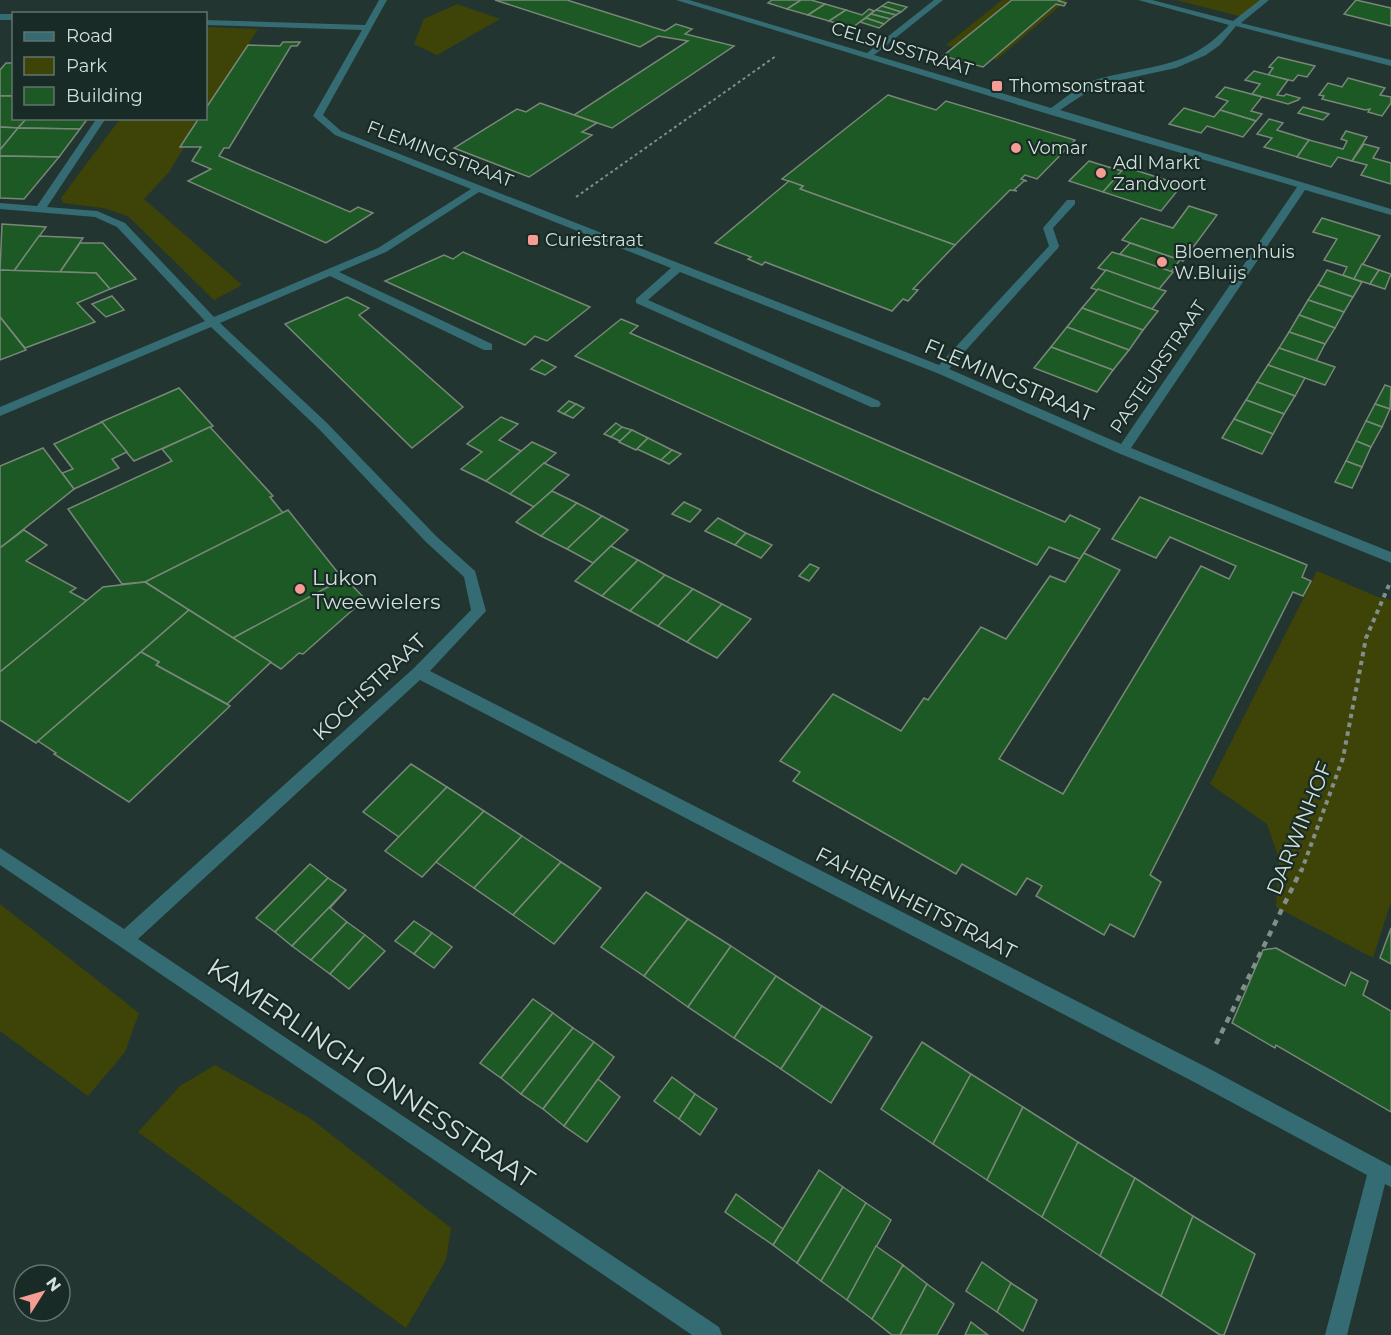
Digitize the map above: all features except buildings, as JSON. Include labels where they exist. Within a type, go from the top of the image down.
[{"type":"street","name":"FLEMINGSTRAAT","points":[[383,0],[318,116],[338,133],[941,370],[1123,450],[1391,558]]},
{"type":"street","name":"CELSIUSSTRAAT","points":[[680,0],[1391,212]]},
{"type":"street","points":[[868,56],[939,0]]},
{"type":"street","points":[[1142,0],[1391,63]]},
{"type":"street","points":[[1051,112],[1095,83],[1186,61],[1218,43],[1234,24],[1265,0]]},
{"type":"street","points":[[207,23],[366,28]]},
{"type":"street","points":[[41,208],[101,120]]},
{"type":"street","name":"PASTEURSTRAAT","points":[[1123,450],[1303,185]]},
{"type":"street","points":[[0,411],[382,250],[479,188]]},
{"type":"street","points":[[941,370],[1054,246],[1048,228],[1071,202]]},
{"type":"street","points":[[0,206],[97,214],[121,225],[212,322]]},
{"type":"street","points":[[678,267],[640,301],[875,404]]},
{"type":"street","points":[[330,272],[488,347]]},
{"type":"street","name":"KOCHSTRAAT","points":[[125,940],[419,672],[479,611],[470,575],[431,539],[323,426],[212,322]]},
{"type":"street","name":"FAHRENHEITSTRAAT","points":[[419,672],[1201,1075],[1385,1174]]},
{"type":"street","name":"KAMERLINGH ONNESSTRAAT","points":[[0,856],[711,1335]]},
{"type":"street","points":[[1336,1335],[1385,1174]]},
{"type":"path","points":[[551,215],[803,36]]},
{"type":"path","name":"DARWINHOF","points":[[1201,1075],[1302,869],[1343,758],[1366,638],[1391,581]]},
{"type":"green space","points":[[1002,0],[1067,0],[996,60],[946,45]]},
{"type":"green space","points":[[1176,0],[1263,0],[1243,17]]},
{"type":"green space","points":[[457,4],[500,19],[437,55],[414,44],[424,19]]},
{"type":"green space","points":[[207,27],[258,29],[207,109]]},
{"type":"green space","points":[[119,120],[200,120],[169,172],[144,199],[242,285],[214,300],[128,216],[103,208],[63,203],[61,198]]},
{"type":"green space","points":[[1317,571],[1378,597],[1391,600],[1391,902],[1373,958],[1276,907],[1279,859],[1267,824],[1210,784]]},
{"type":"green space","points":[[0,904],[139,1013],[125,1052],[88,1096],[0,1031]]},
{"type":"green space","points":[[215,1065],[311,1119],[451,1228],[446,1260],[406,1328],[138,1132],[180,1086]]},
{"type":"place","name":"Thomsonstraat","points":[[997,86]]},
{"type":"place","name":"Vomar","points":[[1016,148]]},
{"type":"place","name":"Adl Markt Zandvoort","points":[[1101,173]]},
{"type":"place","name":"Curiestraat","points":[[533,240]]},
{"type":"place","name":"Bloemenhuis W.Bluijs","points":[[1162,262]]},
{"type":"place","name":"Lukon Tweewielers","points":[[300,589]]}]
